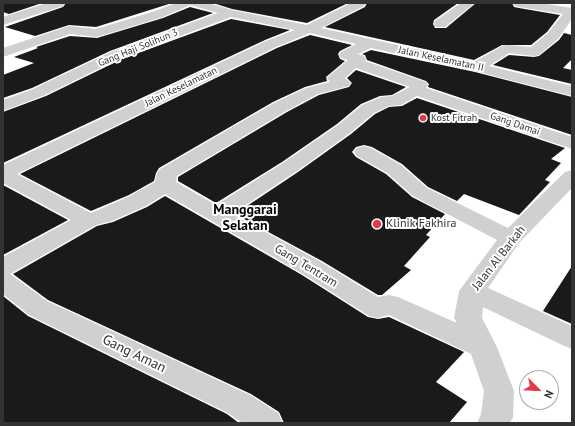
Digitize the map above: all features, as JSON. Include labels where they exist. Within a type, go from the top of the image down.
[{"type":"street","points":[[3,21],[59,3]]},
{"type":"street","points":[[4,52],[68,30],[97,33],[160,14],[186,3]]},
{"type":"street","name":"Jalan Keselamatan II","points":[[195,3],[230,13],[309,29],[437,60],[476,66],[572,91]]},
{"type":"street","name":"Jalan Keselamatan","points":[[3,173],[271,44],[309,29],[360,3]]},
{"type":"street","points":[[440,24],[469,3]]},
{"type":"street","points":[[519,3],[572,13]]},
{"type":"street","name":"Gang Haji Solihun 3","points":[[3,106],[40,92],[116,55],[230,13]]},
{"type":"street","points":[[476,66],[507,49],[534,52],[552,36],[572,13]]},
{"type":"street","points":[[3,268],[88,220],[104,216],[138,201],[165,185],[167,173],[280,107],[312,92],[343,83],[335,78],[359,59],[346,55],[369,44]]},
{"type":"street","name":"Gang Damai","points":[[355,62],[420,85],[416,90],[572,143]]},
{"type":"street","points":[[217,214],[290,167],[344,129],[368,109],[387,101],[395,101],[416,90]]},
{"type":"street","points":[[364,152],[394,169],[420,192],[511,238]]},
{"type":"street","points":[[3,173],[37,194],[88,220]]},
{"type":"street","name":"Jalan Al Barkah","points":[[493,423],[497,417],[499,391],[483,347],[468,318],[472,291],[511,238],[572,176]]},
{"type":"street","name":"Gang Tentram","points":[[165,185],[312,268],[375,307],[378,308],[385,304],[389,304],[483,347]]},
{"type":"street","name":"Gang Aman","points":[[3,281],[38,308],[239,404],[267,423]]},
{"type":"street","points":[[472,291],[572,338]]},
{"type":"building","points":[[3,3],[42,3],[9,14],[3,12]]},
{"type":"building","points":[[66,3],[172,3],[96,27],[69,25],[35,36],[5,27],[63,7]]},
{"type":"building","points":[[213,3],[348,3],[307,23],[232,9]]},
{"type":"building","points":[[367,3],[458,3],[434,20],[433,24],[435,28],[446,28],[476,3],[512,3],[514,7],[560,15],[547,32],[531,45],[502,45],[474,60],[325,27],[365,7]]},
{"type":"building","points":[[190,7],[213,13],[110,51],[32,88],[3,98],[3,75],[34,63],[14,57],[38,48],[36,47],[70,36],[97,38],[163,18]]},
{"type":"building","points":[[231,19],[290,30],[265,40],[3,163],[3,112],[46,96],[122,59]]},
{"type":"building","points":[[564,33],[572,35],[572,59],[563,68],[572,70],[572,84],[493,65],[509,55],[539,56],[559,40]]},
{"type":"building","points":[[310,35],[352,45],[340,51],[338,54],[340,59],[345,61],[326,77],[327,81],[305,87],[273,102],[159,168],[154,181],[129,195],[91,211],[20,174],[277,48]]},
{"type":"building","points":[[371,50],[475,72],[572,97],[572,135],[428,87],[429,84],[426,81],[367,60],[365,55],[362,54]]},
{"type":"building","points":[[356,70],[406,87],[392,95],[380,96],[361,104],[337,124],[282,162],[216,203],[178,181],[178,177],[287,112],[319,95],[349,87],[352,83],[347,78]]},
{"type":"building","points":[[417,98],[565,148],[551,159],[561,163],[545,180],[550,182],[519,215],[464,194],[457,201],[428,187],[402,164],[372,147],[364,145],[356,147],[352,152],[356,157],[386,174],[412,197],[445,214],[426,235],[430,237],[404,266],[411,270],[382,295],[378,295],[322,261],[235,214],[298,172],[351,134],[375,114],[389,107],[402,106]]},
{"type":"building","points":[[3,185],[68,220],[3,255]]},
{"type":"building","points":[[165,196],[302,275],[368,317],[378,319],[389,317],[464,352],[436,382],[467,402],[449,423],[284,423],[279,412],[251,394],[48,300],[13,274],[97,226],[113,222],[147,207]]},
{"type":"building","points":[[572,266],[572,324],[543,311]]},
{"type":"building","points":[[3,296],[28,316],[227,414],[239,423],[3,423]]},
{"type":"place","name":"Kost Fitrah","points":[[423,118]]},
{"type":"place","name":"Klinik Fakhira","points":[[377,224]]},
{"type":"district","name":"Manggarai Selatan","points":[[245,218]]}]
